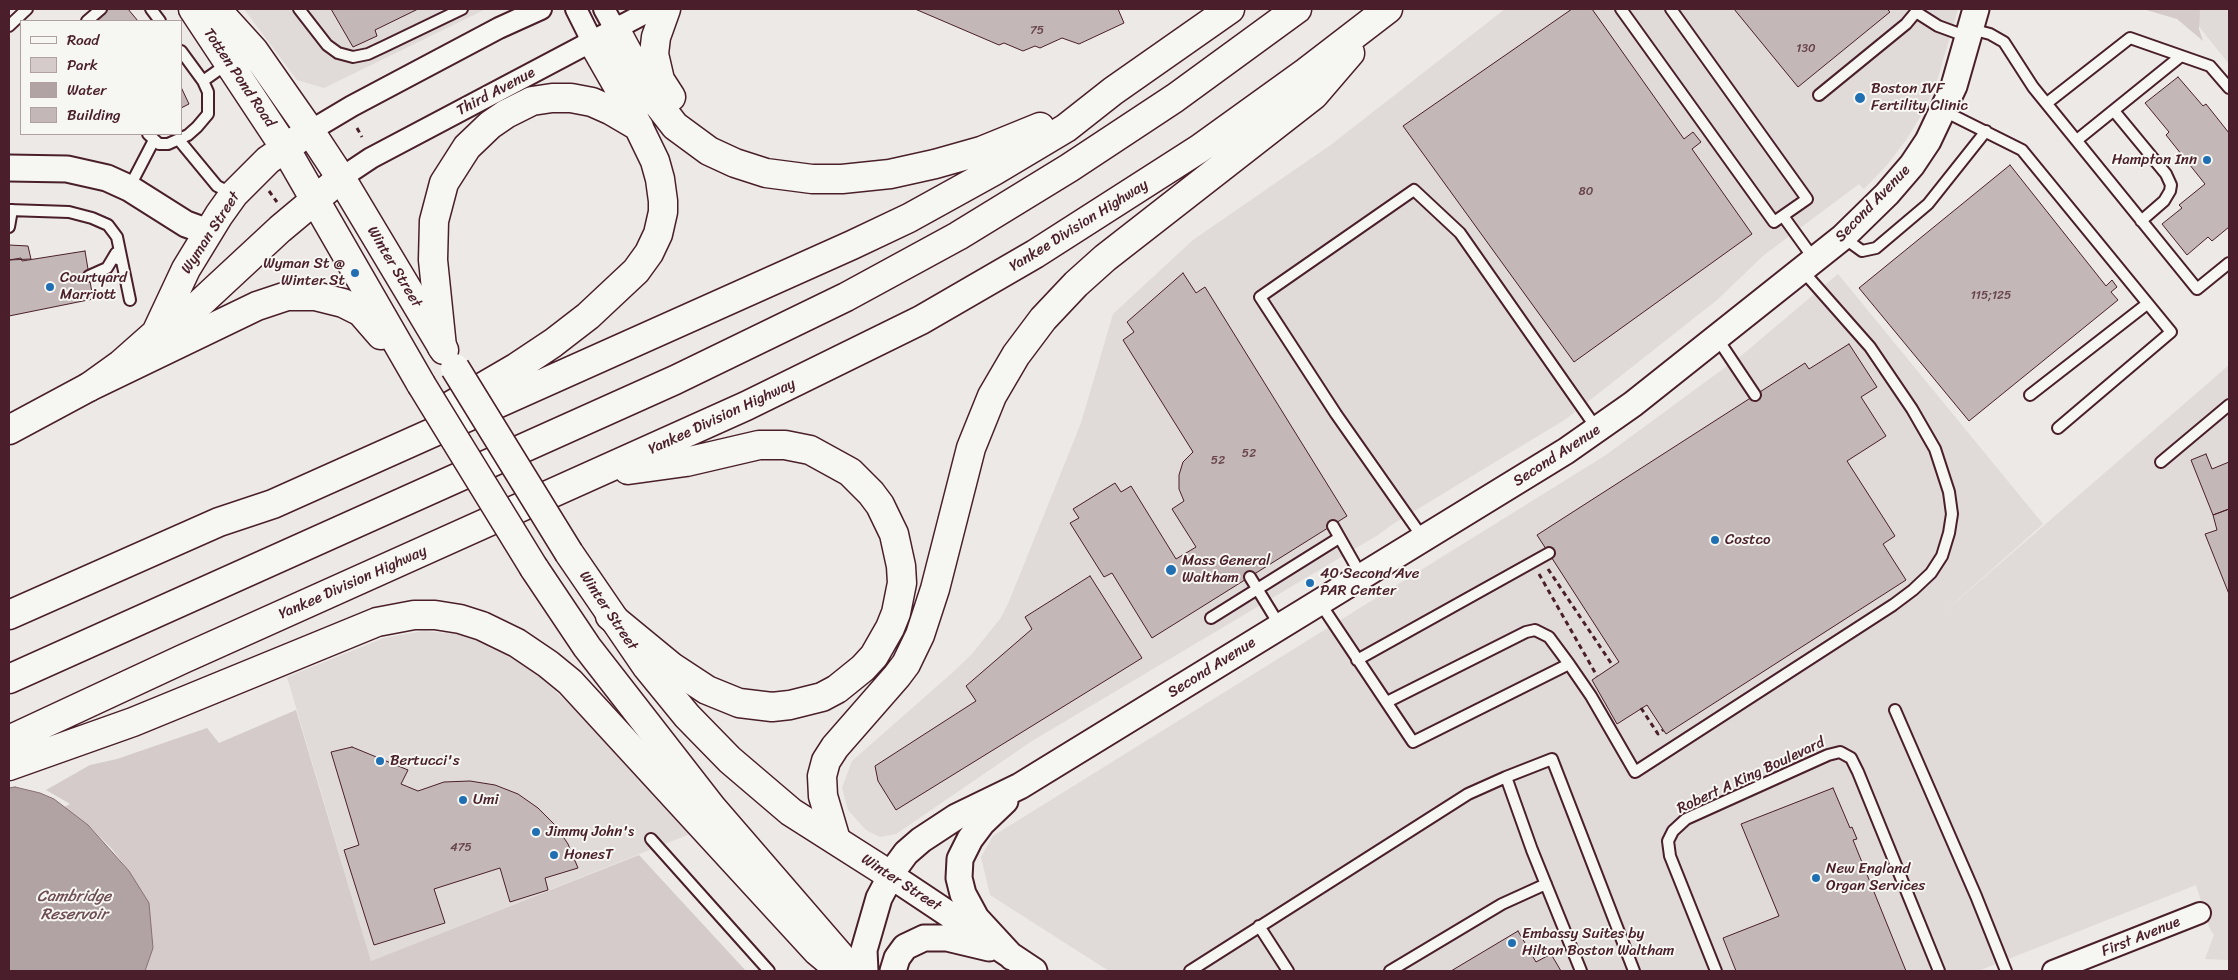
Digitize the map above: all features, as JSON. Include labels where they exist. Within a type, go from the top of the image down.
[{"type":"main road","name":"Totten Pond Road","points":[[193,9],[285,148]]},
{"type":"main road","name":"Totten Pond Road","points":[[216,9],[254,51],[310,131]]},
{"type":"main road","points":[[666,9],[656,37],[654,54],[657,71],[667,93],[688,118],[705,131],[781,176]]},
{"type":"main road","points":[[219,522],[273,504],[892,226],[1029,151],[1066,128],[1113,91],[1230,9]]},
{"type":"main road","points":[[9,679],[666,384],[846,297],[958,236],[1069,168],[1174,98],[1297,9]]},
{"type":"main road","points":[[836,840],[823,796],[822,776],[826,761],[835,747],[901,670],[920,635],[935,589],[970,448],[992,396],[1016,355],[1054,306],[1105,258],[1314,95],[1388,9]]},
{"type":"main road","name":"Yankee Division Highway","points":[[9,740],[183,659],[805,378],[921,320],[1090,220],[1199,149],[1306,72],[1388,9]]},
{"type":"main road","points":[[9,615],[219,522],[270,494],[398,434],[477,390],[554,343],[617,291],[636,271],[658,234],[663,212],[662,191],[658,170],[639,127],[604,26]]},
{"type":"main road","points":[[604,26],[657,105],[685,135],[709,151],[728,160],[781,176],[812,179],[858,178],[890,174],[935,164],[1011,140],[1113,91]]},
{"type":"main road","points":[[449,358],[433,260],[434,221],[444,183],[467,147],[481,132],[506,114],[532,102],[552,98],[576,98],[592,102],[639,127]]},
{"type":"main road","name":"Wyman Street","points":[[156,333],[176,289],[208,232],[234,194],[259,168],[310,131]]},
{"type":"main road","name":"Winter Street","points":[[310,131],[341,178],[569,553],[610,616],[666,692],[730,760],[785,807],[890,875]]},
{"type":"main road","points":[[285,148],[417,386]]},
{"type":"main road","name":"Wyman Street","points":[[9,430],[89,387],[120,364],[156,333],[201,303],[280,229],[341,178]]},
{"type":"main road","points":[[89,387],[272,300],[302,295],[334,300],[361,312],[378,331],[444,420],[534,568],[587,647],[708,802],[853,971]]},
{"type":"main road","points":[[596,474],[686,462],[759,445],[785,445],[810,450],[850,472],[871,493],[888,518],[894,534],[901,566],[902,583],[896,613],[874,656],[863,668],[837,688],[807,702],[790,705],[772,707],[739,703],[708,690],[672,667],[610,616]]},
{"type":"main road","points":[[9,766],[134,722],[378,622],[414,615],[460,619],[482,626],[517,643],[570,682],[817,951],[841,971]]},
{"type":"street","points":[[310,131],[352,106],[490,32],[541,9]]},
{"type":"street","points":[[576,9],[604,26]]},
{"type":"street","name":"Third Avenue","points":[[341,178],[371,158],[604,26],[653,9]]},
{"type":"street","name":"Second Avenue","points":[[866,971],[864,950],[879,898],[890,875],[906,853],[930,833],[956,817],[1020,786],[1424,539],[1598,430],[1843,237],[1876,206],[1923,150],[1944,111],[1954,86],[1971,25]]},
{"type":"street","points":[[9,168],[56,169],[84,172],[116,181],[186,224],[208,232]]},
{"type":"street","name":"Second Avenue","points":[[1012,957],[989,934],[971,909],[960,886],[959,870],[962,852],[975,831],[1020,786]]},
{"type":"street","name":"Winter Street","points":[[890,875],[1034,971]]},
{"type":"street","name":"First Avenue","points":[[2053,971],[2200,913]]},
{"type":"street","points":[[894,971],[897,958],[905,947],[916,940],[931,937],[947,938],[974,944],[1012,957]]},
{"type":"lane","points":[[9,26],[28,9]]},
{"type":"lane","points":[[88,20],[102,9]]},
{"type":"lane","points":[[152,9],[159,20]]},
{"type":"lane","points":[[299,9],[327,46],[338,53],[353,57],[368,54],[462,9]]},
{"type":"lane","points":[[1621,9],[1774,222],[1807,199],[1671,9]]},
{"type":"lane","points":[[1819,95],[1906,24],[1917,10],[1938,26],[1971,25],[2004,42],[2026,76],[2196,289],[2229,263]]},
{"type":"lane","points":[[2047,103],[2130,38],[2210,66],[2229,88]]},
{"type":"lane","points":[[129,188],[151,137],[163,144],[178,140],[197,128],[208,114],[208,92],[203,81],[182,52]]},
{"type":"lane","points":[[2076,140],[2181,56]]},
{"type":"lane","points":[[203,81],[228,64]]},
{"type":"lane","points":[[1944,111],[2017,146],[2027,155],[2171,332],[2058,428]]},
{"type":"lane","points":[[2114,111],[2166,174],[2171,185],[2164,201],[2141,221]]},
{"type":"lane","points":[[1843,237],[1862,251],[1876,248],[1928,204],[1986,131]]},
{"type":"lane","points":[[178,140],[217,186],[234,194]]},
{"type":"lane","points":[[1424,539],[1336,414],[1260,297],[1414,190],[1460,233],[1598,430]]},
{"type":"lane","points":[[9,227],[10,210],[69,212],[92,218],[111,228],[117,236],[130,300],[116,253],[107,268],[89,276]]},
{"type":"lane","points":[[1387,702],[1526,632],[1535,630],[1550,637],[1591,696],[1635,772],[1893,605],[1931,573],[1942,556],[1950,533],[1952,514],[1949,492],[1935,449],[1912,409],[1870,347],[1809,265],[1783,216]]},
{"type":"lane","points":[[2030,396],[2147,304]]},
{"type":"lane","points":[[1717,338],[1755,395]]},
{"type":"lane","points":[[2161,462],[2229,405]]},
{"type":"lane","points":[[1333,526],[1362,577]]},
{"type":"lane","points":[[1211,618],[1340,538]]},
{"type":"lane","points":[[1357,660],[1549,553]]},
{"type":"lane","points":[[1250,577],[1280,627]]},
{"type":"lane","points":[[1320,603],[1413,742],[1569,664]]},
{"type":"lane","points":[[1895,710],[1976,896],[2006,971]]},
{"type":"lane","name":"Robert A King Boulevard","points":[[1716,971],[1670,856],[1668,841],[1673,831],[1686,819],[1828,755],[1840,752],[1851,758],[1858,772],[1939,971]]},
{"type":"lane","points":[[1190,971],[1468,794],[1552,759],[1634,971]]},
{"type":"lane","points":[[1506,777],[1581,971]]},
{"type":"lane","points":[[651,839],[769,971]]},
{"type":"lane","points":[[1390,971],[1502,904],[1546,884]]},
{"type":"lane","points":[[1259,926],[1288,971]]},
{"type":"path","points":[[357,128],[362,137]]},
{"type":"path","points":[[268,189],[278,202]]},
{"type":"path","points":[[1597,676],[1538,574],[1547,568],[1613,666]]},
{"type":"path","points":[[1641,708],[1658,734],[1663,730]]},
{"type":"shaded area","points":[[244,9],[486,9],[324,88],[297,80]]},
{"type":"shaded area","points":[[1505,9],[1958,9],[1936,84],[1923,112],[1906,140],[1887,165],[1864,189],[1859,184],[1764,255],[1717,300],[1566,419],[1378,535],[1032,741],[896,834],[880,837],[866,830],[848,810],[842,788],[852,761],[971,655],[1000,619],[1008,604],[1081,423],[1113,314],[1193,240],[1332,144]]},
{"type":"shaded area","points":[[2185,9],[2229,9],[2229,64]]},
{"type":"shaded area","points":[[1838,274],[2043,524],[1935,620],[2229,365],[2229,960],[2205,959],[2214,935],[2209,927],[2196,885],[1978,971],[1109,971],[990,895],[981,857],[993,836],[1606,455],[1742,355]]},
{"type":"shaded area","points":[[424,631],[456,634],[476,640],[509,656],[539,676],[584,718],[690,834],[371,961],[287,677],[384,638]]},
{"type":"green space","points":[[2143,9],[2200,9],[2199,29],[2203,41],[2177,19]]},
{"type":"green space","points":[[296,710],[371,961],[639,855],[746,971],[145,971],[153,948],[149,903],[129,871],[111,848],[88,825],[64,807],[70,804],[46,790],[90,765],[117,759],[207,728],[219,743]]},
{"type":"water","name":"Cambridge Reservoir","points":[[15,787],[40,793],[54,799],[88,825],[129,871],[149,903],[153,948],[145,971],[9,971],[9,788]]},
{"type":"building","points":[[109,9],[128,9],[137,20],[96,20]]},
{"type":"building","points":[[331,9],[418,9],[375,30],[377,36],[353,47]]},
{"type":"building","points":[[915,9],[1118,9],[1124,23],[1079,44],[1062,38],[1040,48],[1035,46],[1023,51],[1004,43],[999,45]]},
{"type":"building","points":[[1572,9],[1592,9],[1684,139],[1693,132],[1701,142],[1692,149],[1752,234],[1574,362],[1403,126]]},
{"type":"building","points":[[1734,9],[1887,9],[1890,12],[1798,87]]},
{"type":"building","name":"Hampton Inn","points":[[2178,77],[2203,106],[2206,104],[2229,133],[2229,227],[2212,241],[2208,237],[2187,255],[2162,224],[2182,208],[2179,205],[2205,184],[2166,135],[2169,132],[2145,103]]},
{"type":"building","points":[[182,89],[189,104],[182,108]]},
{"type":"building","points":[[2010,165],[2106,286],[2112,280],[2117,287],[2111,292],[2118,300],[1969,421],[1859,288]]},
{"type":"building","points":[[9,245],[28,246],[31,259],[9,260]]},
{"type":"building","name":"Courtyard Marriott","points":[[85,251],[93,299],[9,316],[9,260],[21,258],[22,261]]},
{"type":"building","points":[[1183,273],[1196,293],[1205,287],[1347,516],[1152,638],[1112,573],[1104,577],[1070,523],[1079,518],[1073,509],[1115,483],[1121,492],[1131,486],[1176,559],[1196,547],[1172,509],[1184,501],[1179,489],[1179,475],[1183,462],[1193,452],[1123,340],[1134,332],[1127,322]]},
{"type":"building","name":"Costco","points":[[1849,344],[1877,387],[1861,397],[1886,436],[1847,461],[1895,536],[1883,544],[1906,580],[1666,734],[1647,705],[1617,724],[1592,680],[1619,662],[1537,535],[1805,363],[1809,369]]},
{"type":"building","points":[[2206,454],[2212,469],[2229,462],[2229,509],[2213,515],[2191,460]]},
{"type":"building","points":[[2229,509],[2229,594],[2205,534],[2217,530],[2213,515]]},
{"type":"building","points":[[1090,576],[1142,658],[896,810],[878,781],[875,766],[976,701],[966,686],[1032,629],[1025,617]]},
{"type":"building","points":[[352,747],[408,770],[401,784],[418,791],[444,782],[470,781],[495,785],[518,794],[538,808],[556,826],[568,844],[578,868],[545,878],[548,890],[510,902],[500,868],[434,889],[445,923],[374,945],[344,850],[359,845],[331,752]]},
{"type":"building","name":"New England Organ Services","points":[[1833,788],[1850,828],[1852,827],[1857,839],[1853,840],[1906,971],[1736,971],[1723,938],[1779,916],[1741,824]]},
{"type":"building","name":"Embassy Suites by Hilton Boston Waltham","points":[[1518,931],[1536,962],[1551,954],[1561,971],[1451,971]]},
{"type":"place","name":"Boston IVF Fertility Clinic","points":[[1860,98]]},
{"type":"place","name":"Hampton Inn","points":[[2207,160]]},
{"type":"place","name":"Wyman St @ Winter St","points":[[355,273]]},
{"type":"place","name":"Courtyard Marriott","points":[[50,287]]},
{"type":"place","name":"Costco","points":[[1715,540]]},
{"type":"place","name":"Mass General Waltham","points":[[1171,570]]},
{"type":"place","name":"40 Second Ave PAR Center","points":[[1310,583]]},
{"type":"place","name":"Bertucci's","points":[[380,761]]},
{"type":"place","name":"Umi","points":[[463,800]]},
{"type":"place","name":"Jimmy John's","points":[[536,832]]},
{"type":"place","name":"HonesT","points":[[554,855]]},
{"type":"place","name":"New England Organ Services","points":[[1816,878]]},
{"type":"place","name":"Embassy Suites by Hilton Boston Waltham","points":[[1512,943]]}]
